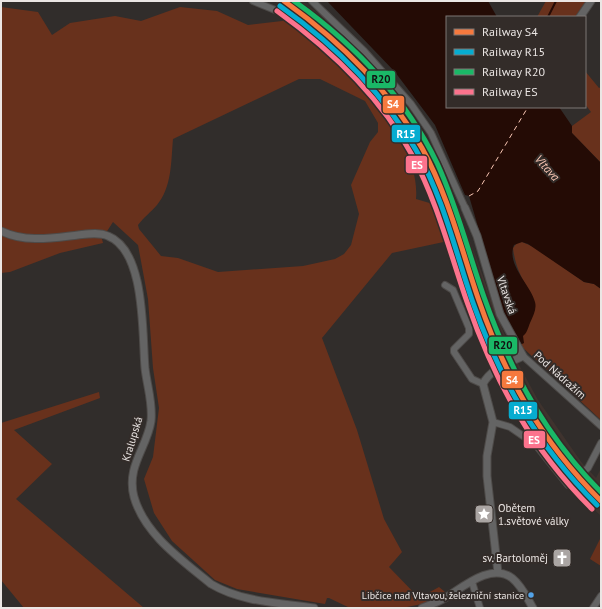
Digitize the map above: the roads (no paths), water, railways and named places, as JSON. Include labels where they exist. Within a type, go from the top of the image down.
[{"type":"street","points":[[253,1],[280,12],[287,11],[295,1]]},
{"type":"street","name":"Vltavská","points":[[312,1],[364,51],[411,104],[431,133],[477,236],[500,314],[523,356]]},
{"type":"street","points":[[581,16],[591,1]]},
{"type":"street","name":"Kralupská","points":[[1,231],[25,239],[93,234],[100,235],[112,239],[125,251],[135,275],[143,311],[145,368],[152,406],[150,426],[136,462],[133,480],[134,495],[142,516],[159,539],[207,581],[220,589],[261,600],[314,608]]},
{"type":"street","points":[[445,285],[453,290],[469,328],[468,334],[454,349],[454,352],[472,379],[483,384]]},
{"type":"street","points":[[498,573],[487,476],[487,456],[493,422],[483,384],[486,378],[496,370],[523,356]]},
{"type":"street","name":"Pod Nádražím","points":[[523,356],[601,426]]},
{"type":"street","points":[[493,422],[510,428],[536,445],[568,485],[588,468],[601,443]]},
{"type":"street","points":[[422,608],[442,599],[484,575],[498,573],[509,576],[518,583],[534,608]]},
{"type":"street","points":[[472,582],[480,608]]},
{"type":"street","points":[[594,608],[601,596]]},
{"type":"water","name":"Vltava","points":[[327,1],[488,1],[496,16],[446,16],[446,108],[560,108],[572,126],[572,133],[601,163],[601,289],[594,284],[584,282],[528,244],[522,242],[514,245],[512,252],[513,260],[520,275],[533,295],[535,302],[535,310],[523,336],[524,343],[520,345],[502,308],[469,196],[465,195],[435,125],[395,72]]},
{"type":"waterway","points":[[548,16],[556,1]]},
{"type":"rail line","name":"S4","points":[[284,1],[305,16],[343,49],[378,86],[409,126],[431,166],[447,203],[478,298],[500,355],[513,381],[543,432],[580,479],[601,501]]},
{"type":"rail line","name":"R20","points":[[294,1],[337,35],[376,73],[393,94],[424,139],[444,179],[494,324],[518,377],[532,402],[563,449],[601,492]]},
{"type":"rail line","name":"R15","points":[[280,6],[320,37],[356,70],[373,89],[403,128],[434,186],[448,224],[472,300],[483,329],[508,384],[538,435],[556,459],[597,505]]},
{"type":"rail line","name":"ES","points":[[277,11],[335,58],[369,94],[399,133],[412,155],[429,190],[478,332],[503,387],[533,438],[551,463],[592,509]]},
{"type":"place","name":"Obětem 1.světové války","points":[[484,514]]},
{"type":"place","name":"sv. Bartoloměj","points":[[562,558]]},
{"type":"place","name":"Libčice nad Vltavou, železniční stanice","points":[[531,595]]}]
